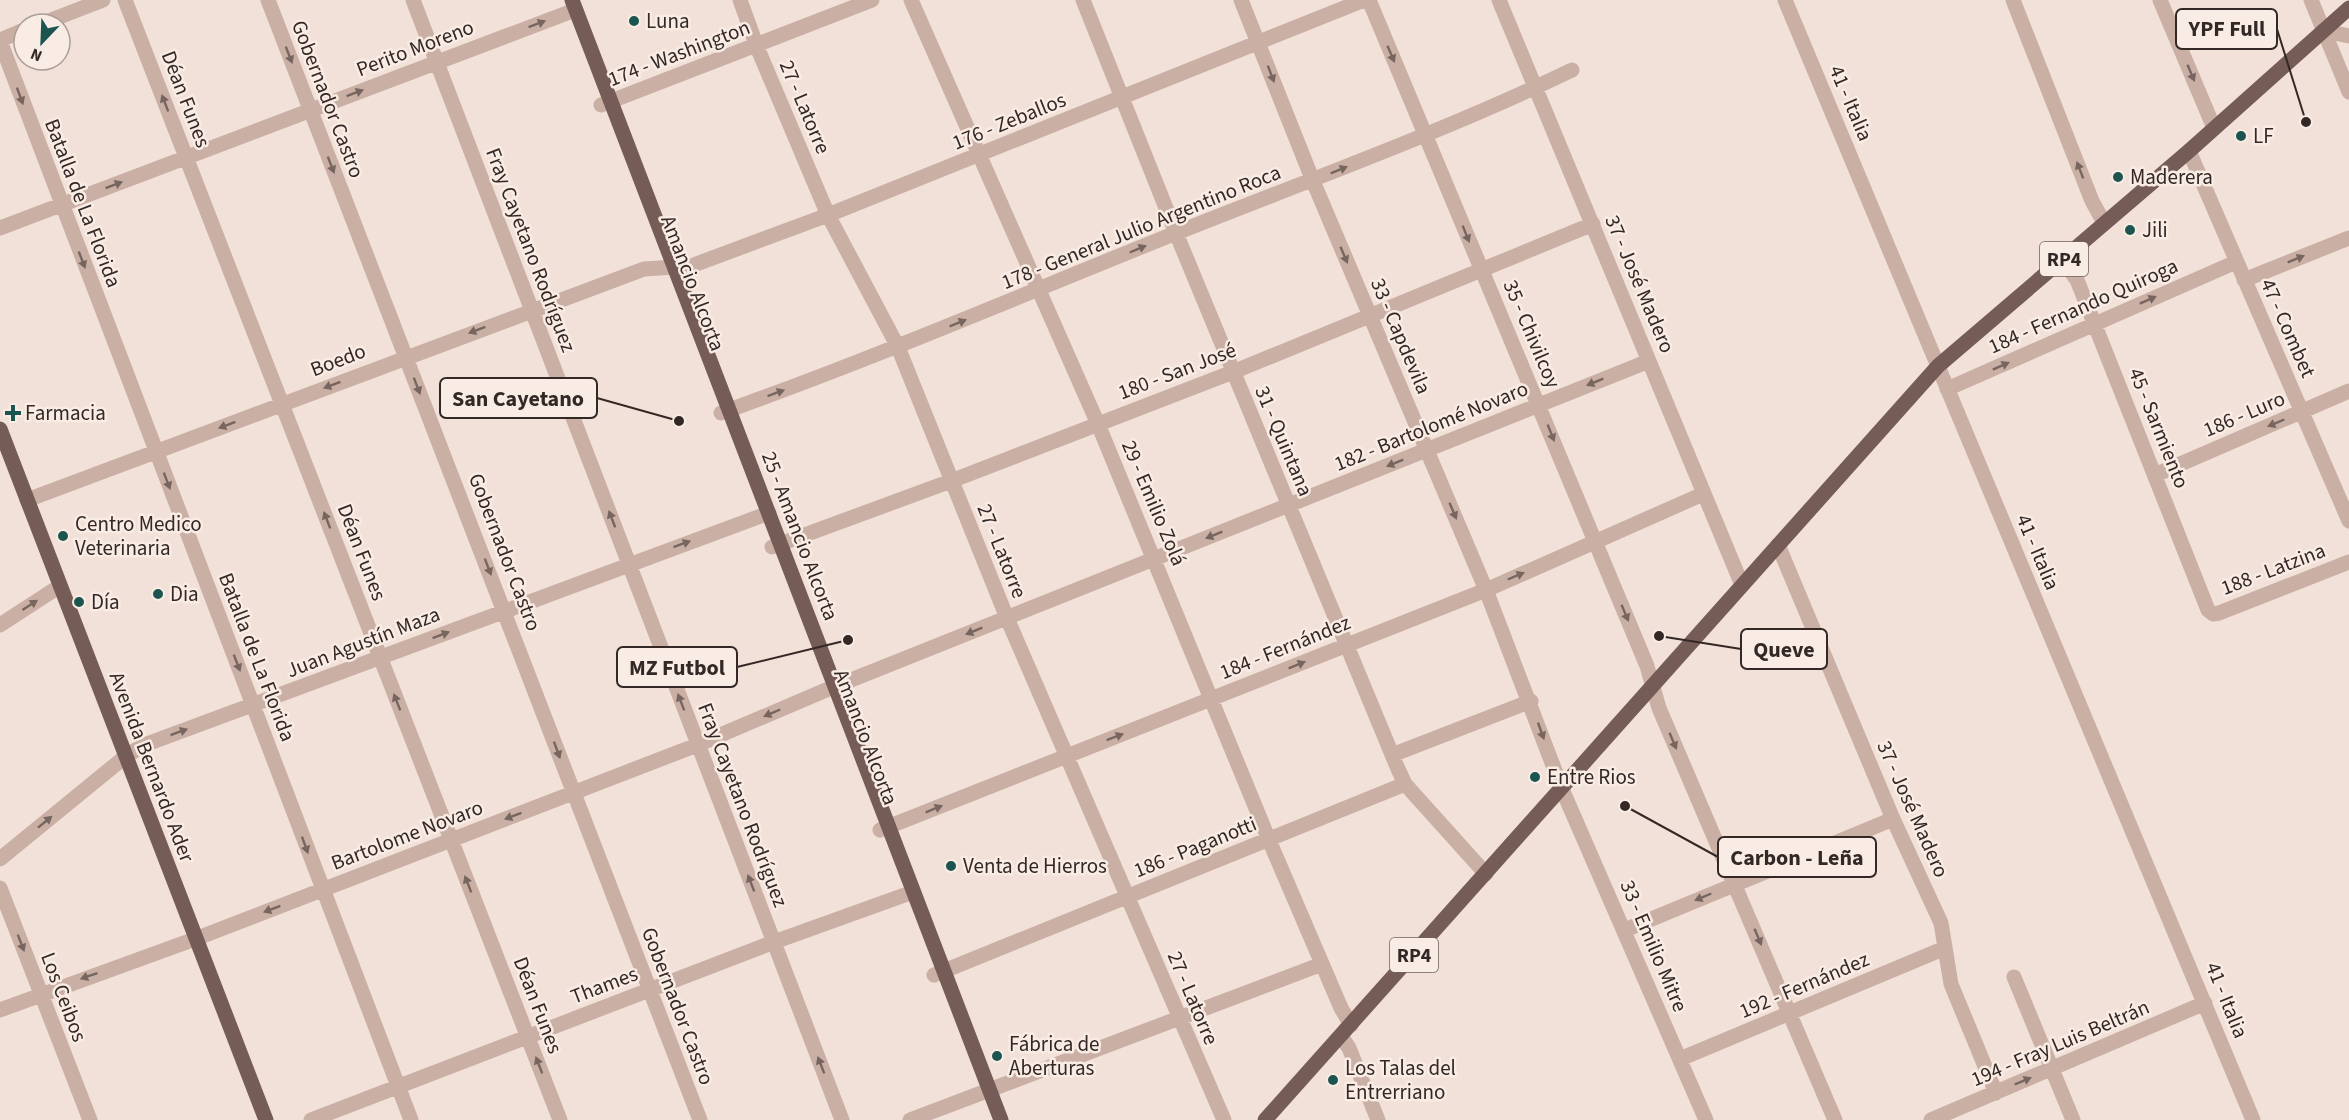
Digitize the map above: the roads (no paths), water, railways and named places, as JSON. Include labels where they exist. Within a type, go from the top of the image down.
[{"type":"main road","name":"Amancio Alcorta","points":[[569,6],[776,546]]},
{"type":"main road","name":"RP4","points":[[1265,1120],[1938,366],[2189,151],[2349,8]]},
{"type":"main road","name":"Avenida Bernardo Ader","points":[[0,429],[266,1120]]},
{"type":"main road","name":"25 - Amancio Alcorta","points":[[776,546],[938,974],[985,1092],[1001,1120]]},
{"type":"main road","points":[[985,1092],[990,1120]]},
{"type":"street","points":[[72,12],[103,0]]},
{"type":"street","name":"Déan Funes","points":[[125,0],[560,1120]]},
{"type":"street","name":"Gobernador Castro","points":[[268,0],[700,1120]]},
{"type":"street","name":"Fray Cayetano Rodríguez","points":[[412,0],[842,1120]]},
{"type":"street","name":"27 - Latorre","points":[[740,0],[757,47],[828,215],[898,347],[1007,618],[1224,1120]]},
{"type":"street","name":"174 - Washington","points":[[606,103],[757,47],[872,0]]},
{"type":"street","name":"29 - Emilio Zolá","points":[[911,0],[1155,559],[1322,964],[1346,1030],[1349,1048],[1378,1120]]},
{"type":"street","name":"31 - Quintana","points":[[1083,0],[1121,99],[1392,755],[1406,784],[1486,873]]},
{"type":"street","name":"33 - Capdevila","points":[[1241,0],[1313,181],[1486,590],[1562,789]]},
{"type":"street","name":"176 - Zeballos","points":[[670,268],[691,266],[828,215],[1364,0]]},
{"type":"street","name":"35 - Chivilcoy","points":[[1369,0],[1539,405],[1653,686],[1659,708],[1835,1120]]},
{"type":"street","name":"37 - José Madero","points":[[1499,0],[1742,585]]},
{"type":"street","name":"41 - Italia","points":[[1785,0],[2253,1120]]},
{"type":"street","points":[[2013,0],[2092,201],[2104,224]]},
{"type":"street","points":[[2160,0],[2214,128]]},
{"type":"street","points":[[2310,0],[2349,92]]},
{"type":"street","name":"Perito Moreno","points":[[0,228],[436,63],[569,6]]},
{"type":"street","points":[[2324,32],[2349,36]]},
{"type":"street","name":"Batalla de La Florida","points":[[0,40],[411,1120]]},
{"type":"street","name":"178 - General Julio Argentino Roca","points":[[725,412],[898,347],[1176,233],[1313,181],[1426,135],[1572,70]]},
{"type":"street","name":"47 - Combet","points":[[2189,151],[2349,521]]},
{"type":"street","name":"180 - San José","points":[[776,546],[1233,372],[1593,224]]},
{"type":"street","points":[[2244,280],[2349,238]]},
{"type":"street","name":"45 - Sarmiento","points":[[2062,260],[2077,280],[2208,610],[2213,614]]},
{"type":"street","name":"184 - Fernando Quiroga","points":[[1947,389],[2236,262]]},
{"type":"street","name":"Boedo","points":[[27,500],[644,269],[670,268]]},
{"type":"street","name":"182 - Bartolomé Novaro","points":[[830,689],[1649,361]]},
{"type":"street","name":"186 - Luro","points":[[2155,475],[2349,391]]},
{"type":"street","name":"184 - Fernández","points":[[884,829],[1486,590],[1703,494]]},
{"type":"street","name":"Juan Agustín Maza","points":[[0,859],[126,756],[144,745],[765,515]]},
{"type":"street","name":"37 - José Madero","points":[[1778,545],[1893,819],[1941,923],[1952,984],[1996,1093]]},
{"type":"street","name":"188 - Latzina","points":[[2213,614],[2349,562]]},
{"type":"street","points":[[0,625],[60,586]]},
{"type":"street","name":"Bartolome Novaro","points":[[0,1010],[40,993],[195,939],[573,793],[697,745],[830,689]]},
{"type":"street","points":[[1392,755],[1530,701]]},
{"type":"street","name":"186 - Paganotti","points":[[938,974],[1406,784]]},
{"type":"street","name":"33 - Emilio Mitre","points":[[1562,789],[1706,1120]]},
{"type":"street","points":[[1624,930],[1893,819]]},
{"type":"street","name":"Los Ceibos","points":[[0,888],[90,1120]]},
{"type":"street","name":"Thames","points":[[311,1120],[774,942],[909,893]]},
{"type":"street","name":"192 - Fernández","points":[[1680,1059],[1945,948]]},
{"type":"street","points":[[910,1120],[1180,1020],[1322,964]]},
{"type":"street","points":[[2014,977],[2073,1120]]},
{"type":"street","name":"194 - Fray Luis Beltrán","points":[[1930,1120],[1959,1115],[1996,1093],[2205,1003]]},
{"type":"place","name":"Luna","points":[[634,21]]},
{"type":"place","name":"YPF Full","points":[[2306,122]]},
{"type":"place","name":"LF","points":[[2241,136]]},
{"type":"place","name":"Maderera","points":[[2118,177]]},
{"type":"place","name":"Jili","points":[[2130,230]]},
{"type":"place","name":"Farmacia","points":[[13,413]]},
{"type":"place","name":"San Cayetano","points":[[679,421]]},
{"type":"place","name":"Centro Medico Veterinaria","points":[[63,536]]},
{"type":"place","name":"Dia","points":[[158,594]]},
{"type":"place","name":"Día","points":[[79,602]]},
{"type":"place","name":"Queve","points":[[1659,636]]},
{"type":"place","name":"MZ Futbol","points":[[848,640]]},
{"type":"place","name":"Entre Rios","points":[[1535,777]]},
{"type":"place","name":"Carbon - Leña","points":[[1625,806]]},
{"type":"place","name":"Venta de Hierros","points":[[951,866]]},
{"type":"place","name":"Fábrica de Aberturas","points":[[997,1056]]},
{"type":"place","name":"Los Talas del Entrerriano","points":[[1333,1080]]}]
